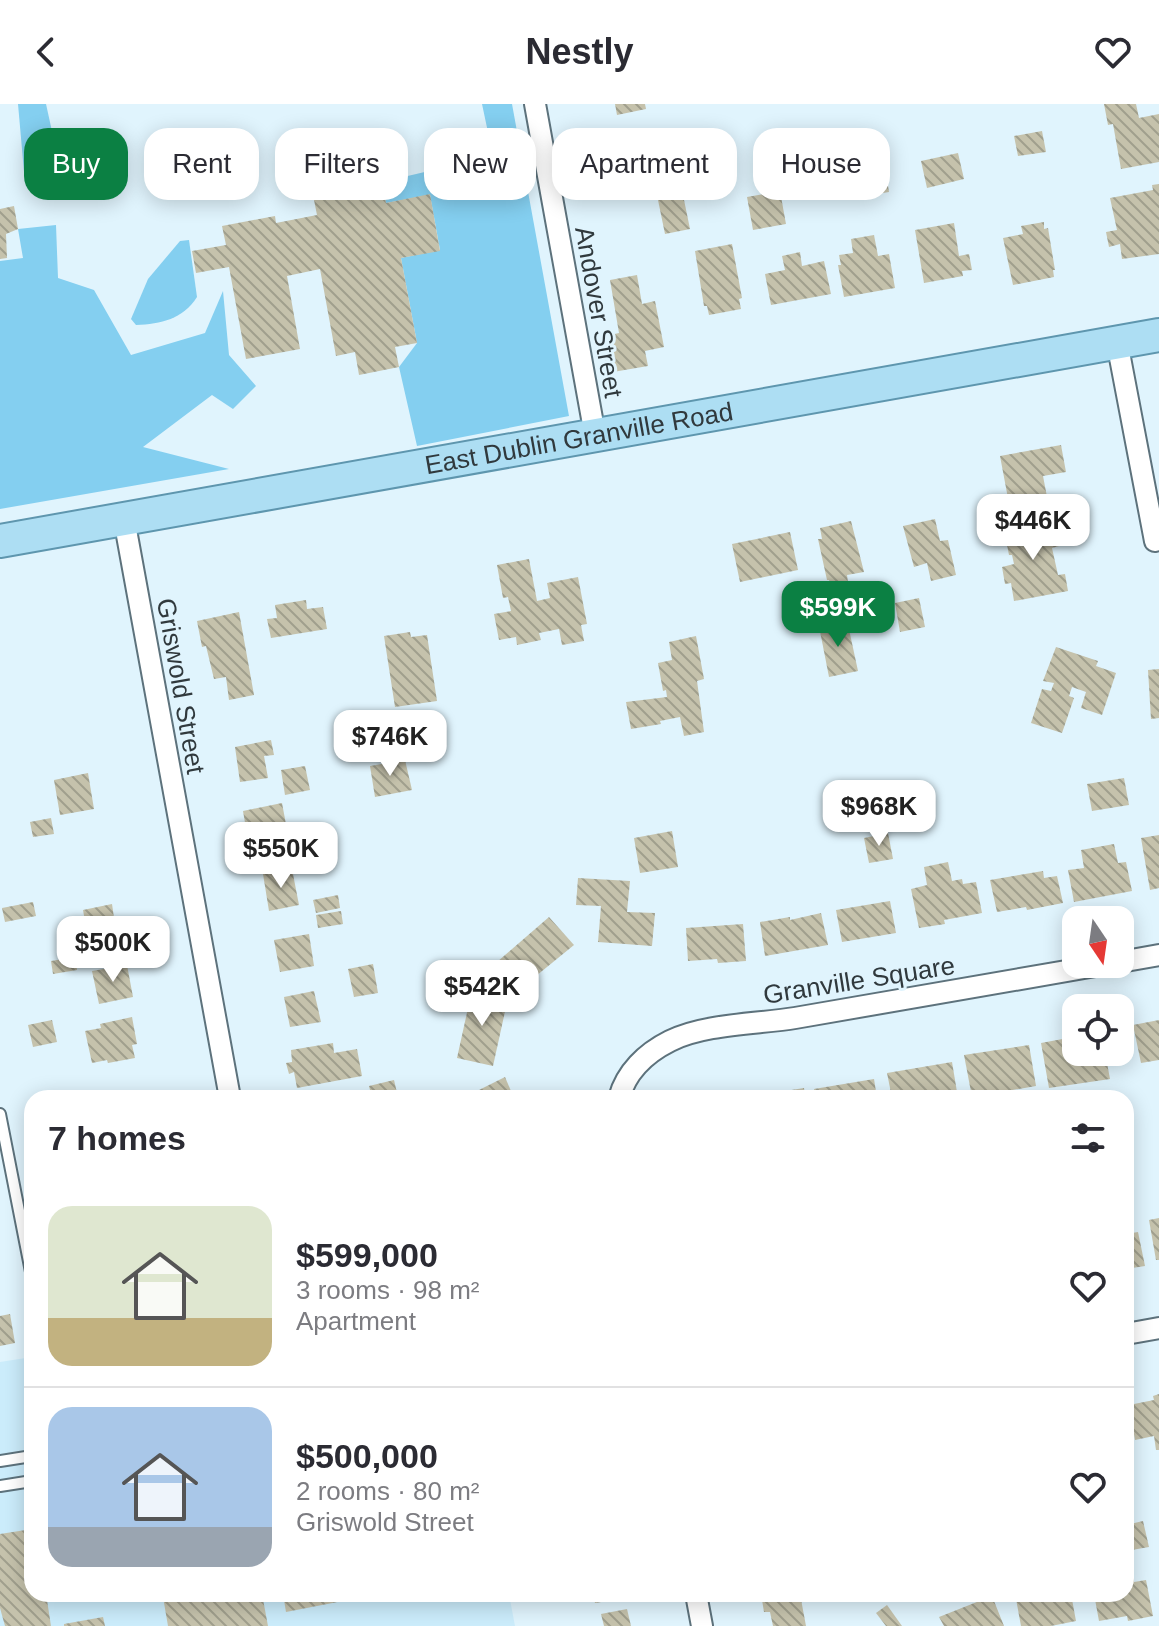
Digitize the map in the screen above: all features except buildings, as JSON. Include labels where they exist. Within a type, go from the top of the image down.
[{"type":"main road","name":"East Dublin Granville Road","points":[[0,541],[1159,335]]},
{"type":"street","name":"Andover Street","points":[[535,104],[595,435]]},
{"type":"street","points":[[1117,342],[1155,541]]},
{"type":"street","name":"Griswold Street","points":[[124,519],[229,1090]]},
{"type":"street","points":[[1134,959],[1159,955]]},
{"type":"street","name":"Granville Square","points":[[622,1090],[630,1072],[648,1054],[671,1040],[704,1031],[1062,971]]},
{"type":"street","points":[[1134,1333],[1159,1328]]},
{"type":"street","points":[[698,1602],[702,1626]]},
{"type":"lane","points":[[0,1114],[24,1236]]},
{"type":"lane","points":[[0,1461],[24,1457]]},
{"type":"lane","points":[[0,1486],[24,1482]]},
{"type":"shaded area","points":[[18,104],[46,104],[51,128],[24,128],[24,172]]},
{"type":"shaded area","points":[[482,104],[512,104],[516,128],[487,128]]},
{"type":"shaded area","points":[[424,172],[424,196],[408,199],[408,176]]},
{"type":"shaded area","points":[[431,200],[530,200],[569,416],[417,446],[399,367],[417,343],[401,258],[440,250]]},
{"type":"shaded area","points":[[56,225],[58,278],[94,290],[131,355],[205,333],[223,291],[229,355],[256,386],[233,409],[212,395],[143,447],[229,469],[0,509],[0,261],[23,258],[18,229]]},
{"type":"shaded area","points":[[189,240],[197,297],[185,311],[171,319],[136,325],[131,319],[148,279],[180,241]]},
{"type":"shaded area","points":[[24,1358],[24,1602],[510,1602],[515,1626],[0,1626],[0,1362]]}]
